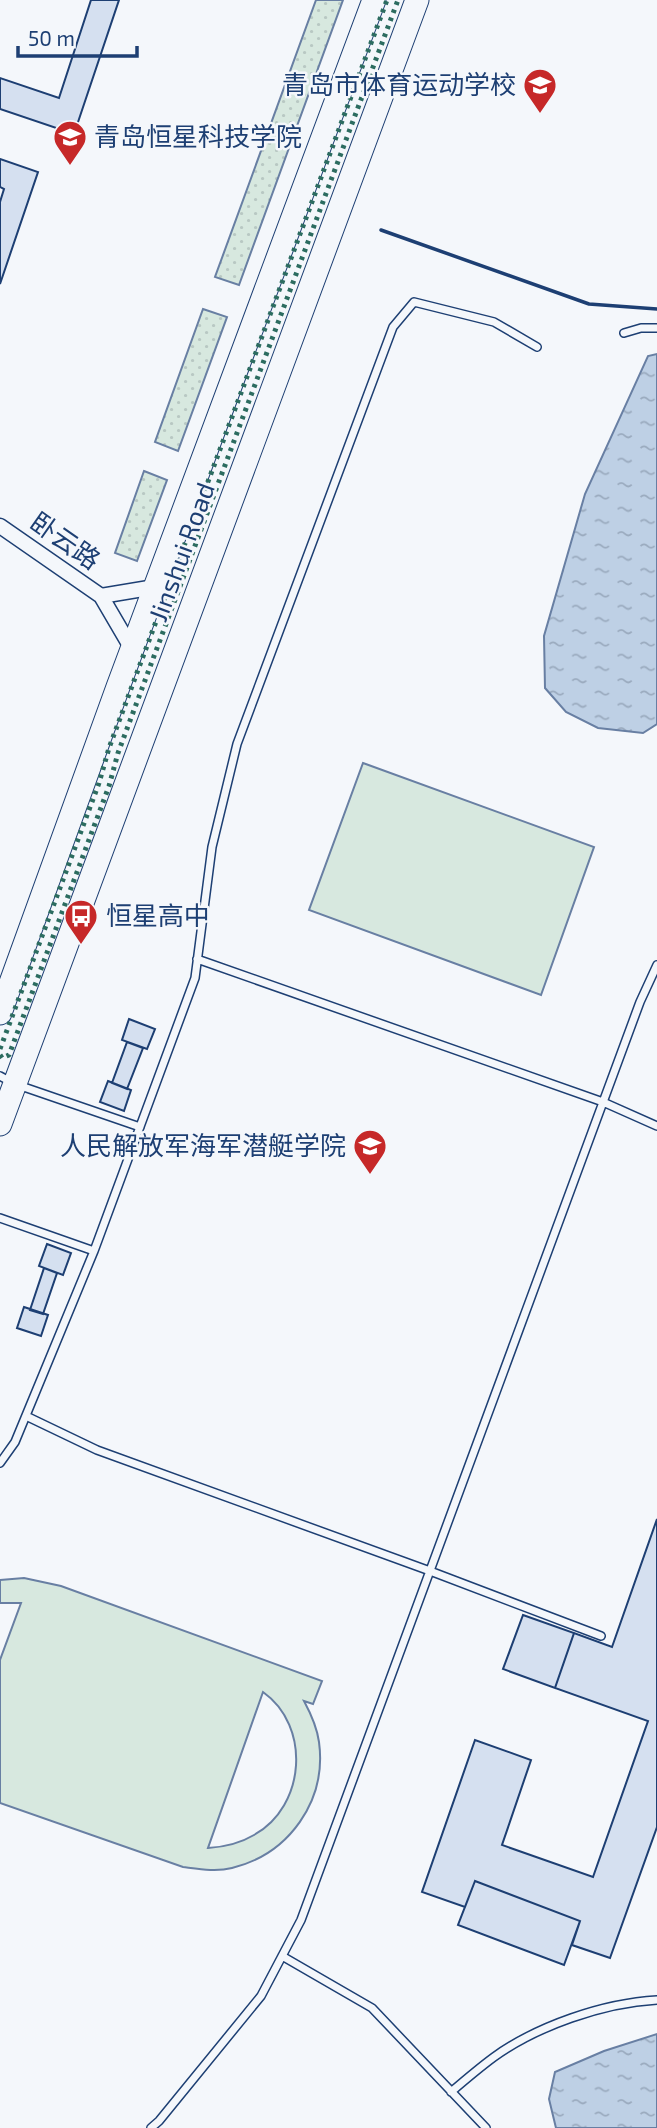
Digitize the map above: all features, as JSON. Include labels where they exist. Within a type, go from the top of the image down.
[{"type":"main road","name":"Jinshui Road","points":[[0,1013],[132,649],[374,0]]},
{"type":"main road","name":"Jinshui Road","points":[[0,1124],[7,1080],[417,0]]},
{"type":"street","name":"卧云路","points":[[0,526],[101,596],[132,649]]},
{"type":"street","name":"卧云路","points":[[101,596],[155,587]]},
{"type":"lane","points":[[0,1463],[15,1441],[94,1251],[195,978],[212,847],[237,744],[393,327],[414,302],[494,322],[537,347]]},
{"type":"lane","points":[[624,333],[641,328],[657,328]]},
{"type":"lane","points":[[197,959],[603,1102],[657,1126]]},
{"type":"lane","points":[[151,2128],[261,1996],[300,1920],[640,1002],[657,965]]},
{"type":"lane","points":[[7,1080],[140,1127]]},
{"type":"lane","points":[[0,1218],[94,1251]]},
{"type":"lane","points":[[26,1416],[97,1450],[601,1636]]},
{"type":"lane","points":[[282,1956],[372,2008],[486,2128]]},
{"type":"lane","points":[[452,2092],[495,2056],[556,2023],[636,2001],[657,2000]]},
{"type":"shaded area","points":[[316,0],[343,0],[239,285],[215,277]]},
{"type":"shaded area","points":[[203,309],[227,317],[178,451],[155,442]]},
{"type":"shaded area","points":[[144,471],[167,480],[137,561],[115,553]]},
{"type":"shaded area","points":[[363,763],[594,847],[541,995],[309,910]]},
{"type":"shaded area","points":[[24,1578],[61,1586],[322,1681],[313,1704],[304,1701],[319,1742],[317,1785],[300,1822],[287,1838],[271,1851],[232,1868],[195,1869],[0,1803],[0,1660],[21,1603],[0,1603],[0,1580]],"holes":[[[263,1692],[279,1707],[289,1725],[295,1745],[296,1765],[292,1786],[284,1805],[271,1822],[254,1835],[243,1841],[208,1848]]]},
{"type":"water","points":[[657,354],[657,724],[643,733],[598,728],[566,712],[545,688],[544,636],[585,494],[648,356]]},
{"type":"water","points":[[657,2034],[657,2128],[556,2128],[549,2099],[555,2072],[604,2051]]},
{"type":"building","points":[[91,0],[119,0],[74,134],[0,109],[0,78],[59,98]]},
{"type":"building","points":[[0,159],[38,172],[0,284],[0,202],[4,189],[0,187]]},
{"type":"building","points":[[129,1019],[155,1029],[147,1049],[122,1040]]},
{"type":"building","points":[[127,1042],[143,1048],[127,1089],[112,1083]]},
{"type":"building","points":[[108,1081],[131,1090],[124,1111],[100,1102]]},
{"type":"building","points":[[47,1244],[71,1253],[63,1275],[39,1266]]},
{"type":"building","points":[[44,1268],[57,1273],[43,1314],[30,1310]]},
{"type":"building","points":[[24,1307],[48,1315],[41,1336],[17,1328]]},
{"type":"building","points":[[657,1519],[657,1827],[610,1958],[572,1945],[580,1921],[475,1881],[465,1907],[422,1892],[475,1740],[531,1760],[502,1845],[593,1877],[648,1721],[555,1688],[574,1633],[612,1647]]},
{"type":"building","points":[[523,1615],[574,1633],[555,1688],[503,1669]]},
{"type":"building","points":[[475,1881],[580,1921],[564,1965],[458,1925]]},
{"type":"hedge","points":[[0,1049],[387,0]]},
{"type":"hedge","points":[[0,1055],[2,1058],[9,1055],[109,786],[118,753],[398,0]]},
{"type":"wall","points":[[381,230],[589,304],[657,309]]},
{"type":"place","name":"青岛市体育运动学校","points":[[540,115]]},
{"type":"place","name":"青岛恒星科技学院","points":[[70,167]]},
{"type":"place","name":"恒星高中","points":[[81,946]]},
{"type":"place","name":"人民解放军海军潜艇学院","points":[[370,1176]]}]
